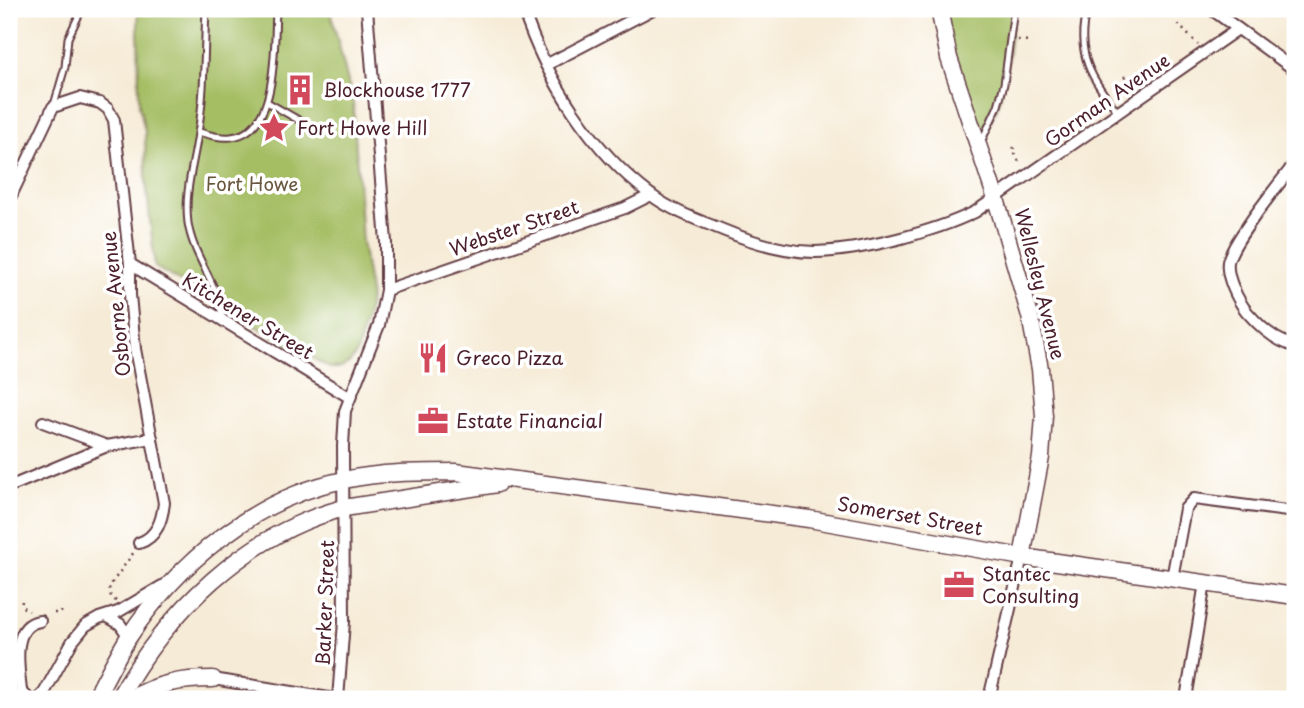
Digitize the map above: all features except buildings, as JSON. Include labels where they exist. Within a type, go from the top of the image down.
[{"type":"main road","name":"Wellesley Avenue","points":[[939,9],[949,58],[996,199],[1030,316],[1043,390],[1041,457],[1022,557]]},
{"type":"main road","name":"Somerset Street","points":[[94,699],[129,637],[146,613],[184,570],[251,517],[279,501],[344,480],[408,472],[456,472],[809,519],[1022,557],[1295,596]]},
{"type":"main road","name":"Somerset Street","points":[[118,699],[163,630],[205,586],[265,541],[323,513],[344,508],[407,496],[517,481]]},
{"type":"main road","points":[[131,699],[166,682],[213,679]]},
{"type":"street","name":"Barker Street","points":[[336,699],[344,622],[343,446],[349,397],[374,340],[386,290],[386,242],[367,9]]},
{"type":"street","name":"Gorman Avenue","points":[[523,9],[531,35],[562,94],[595,141],[651,195],[683,214],[738,236],[786,250],[814,252],[858,247],[955,221],[996,199],[1238,29]]},
{"type":"street","points":[[546,65],[653,9]]},
{"type":"street","points":[[1211,9],[1295,70]]},
{"type":"street","name":"Osborne Avenue","points":[[53,107],[80,98],[100,103],[108,109],[114,120],[130,264],[135,349],[164,503],[154,533],[139,543]]},
{"type":"street","points":[[9,200],[53,107]]},
{"type":"street","points":[[1295,163],[1239,240],[1228,263],[1236,298],[1243,307],[1257,324],[1284,343],[1295,346]]},
{"type":"street","name":"Webster Street","points":[[386,290],[625,208],[651,195]]},
{"type":"street","name":"Kitchener Street","points":[[130,264],[349,397]]},
{"type":"street","points":[[43,422],[107,446]]},
{"type":"street","points":[[9,485],[107,446],[152,438]]},
{"type":"street","points":[[1172,578],[1185,509],[1194,499],[1295,512]]},
{"type":"street","name":"Wellesley Avenue","points":[[989,699],[1022,557]]},
{"type":"street","points":[[38,699],[79,631],[92,621],[108,617],[152,593],[184,570]]},
{"type":"street","points":[[1186,699],[1205,583]]},
{"type":"street","points":[[108,617],[120,624],[129,637]]},
{"type":"street","points":[[29,699],[21,691],[19,641],[28,626],[40,621]]},
{"type":"street","points":[[213,679],[269,694],[336,699]]},
{"type":"lane","points":[[53,107],[65,67],[68,38],[82,9]]},
{"type":"lane","points":[[206,9],[199,132],[186,191],[188,225],[200,261],[221,303],[222,322]]},
{"type":"lane","points":[[199,132],[218,137],[233,137],[257,123],[267,102],[272,78],[276,9]]},
{"type":"lane","points":[[978,147],[1001,95],[1014,9]]},
{"type":"lane","points":[[1087,9],[1082,31],[1088,66],[1097,86],[1119,113]]},
{"type":"lane","points":[[267,102],[302,122]]},
{"type":"path","points":[[1178,24],[1205,52]]},
{"type":"path","points":[[1014,147],[1027,177]]},
{"type":"path","points":[[22,601],[21,606],[29,611]]},
{"type":"path","points":[[9,603],[12,614]]},
{"type":"path","points":[[54,613],[61,613],[62,607]]},
{"type":"green space","name":"Fort Howe","points":[[138,9],[330,9],[353,102],[362,241],[370,293],[357,353],[341,368],[330,368],[155,267],[146,182],[145,131],[139,105]]},
{"type":"green space","points":[[939,9],[1014,9],[1007,65],[998,106],[978,147]]},
{"type":"place","name":"Blockhouse 1777","points":[[300,90]]},
{"type":"place","name":"Fort Howe Hill","points":[[274,128]]},
{"type":"place","name":"Greco Pizza","points":[[433,358]]},
{"type":"place","name":"Estate Financial","points":[[433,421]]},
{"type":"place","name":"Stantec Consulting","points":[[959,585]]}]
